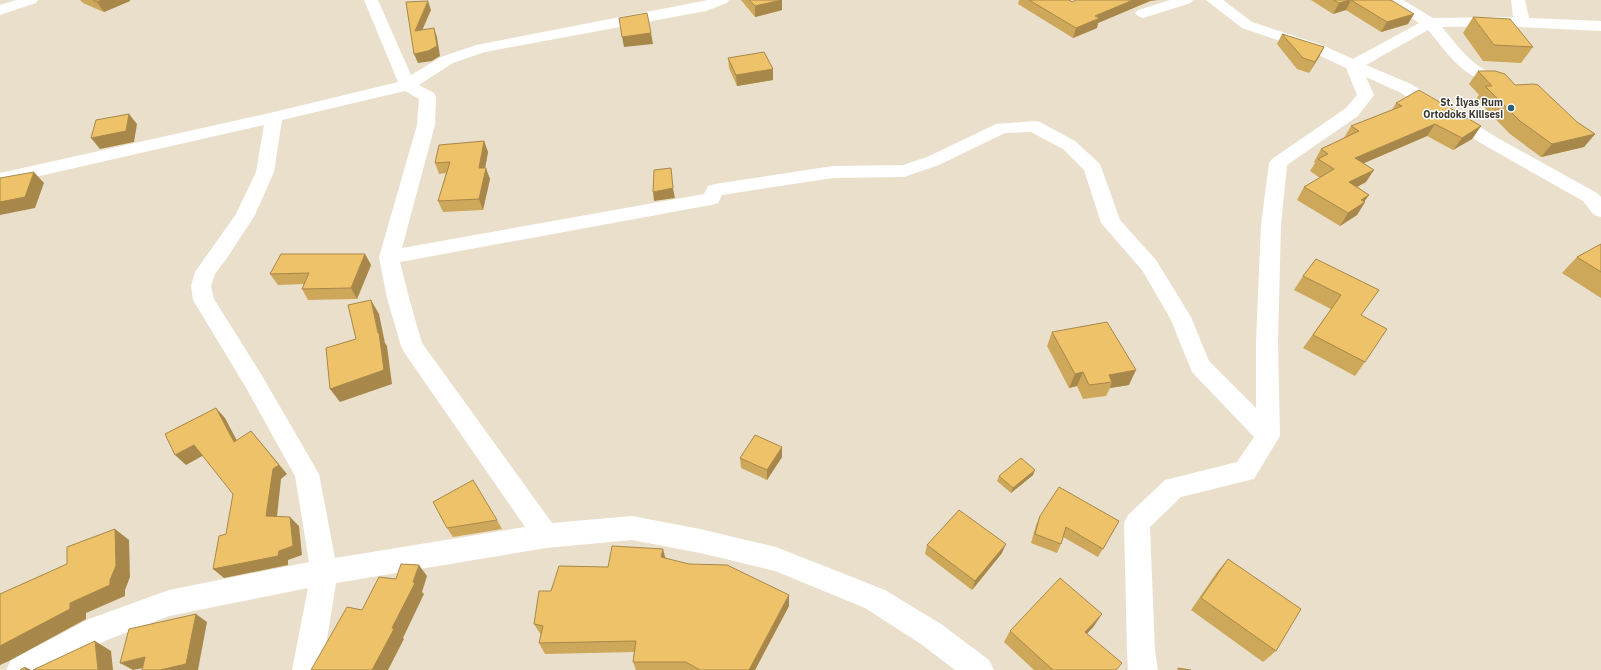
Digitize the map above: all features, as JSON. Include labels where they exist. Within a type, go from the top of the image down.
[{"type":"street","points":[[0,10],[31,0]]},
{"type":"street","points":[[371,0],[407,85],[428,97],[426,125],[389,257],[398,298],[412,346],[546,536]]},
{"type":"street","points":[[0,179],[274,117],[407,85],[447,60],[482,48],[706,6],[722,0]]},
{"type":"street","points":[[1144,13],[1186,0]]},
{"type":"street","points":[[1213,0],[1247,25],[1316,48],[1405,88],[1490,140],[1597,202]]},
{"type":"street","points":[[1393,0],[1430,23],[1467,66],[1486,78],[1519,88]]},
{"type":"street","points":[[1518,0],[1522,22]]},
{"type":"street","points":[[1353,65],[1430,23],[1500,21],[1601,26]]},
{"type":"street","points":[[1143,670],[1141,651],[1137,523],[1174,488],[1246,471],[1268,436],[1267,342],[1270,224],[1278,164],[1352,112],[1366,95],[1353,65]]},
{"type":"street","points":[[274,117],[265,172],[245,215],[220,253],[205,272],[202,279],[202,294],[204,300],[253,380],[307,474],[324,572],[306,670]]},
{"type":"street","points":[[389,257],[711,199],[715,190],[833,172],[904,171],[933,161],[1002,128],[1034,126],[1069,145],[1092,168],[1111,223],[1149,265],[1180,317],[1200,366],[1268,436]]},
{"type":"street","points":[[21,670],[98,629],[169,603],[324,572],[546,536],[632,528],[776,558],[875,599],[931,634],[979,670]]},
{"type":"building","points":[[749,0],[782,0],[755,6]]},
{"type":"building","points":[[1029,0],[1069,0],[1072,2],[1076,0],[1133,0],[1095,16],[1100,18],[1076,28]]},
{"type":"building","points":[[1333,0],[1350,0],[1339,3]]},
{"type":"building","points":[[1351,0],[1391,0],[1414,14],[1387,22]]},
{"type":"building","points":[[428,1],[415,31],[434,28],[437,46],[428,51],[414,54],[406,2]]},
{"type":"building","points":[[647,13],[651,33],[622,37],[619,18]]},
{"type":"building","points":[[1473,17],[1510,19],[1533,47],[1494,45]]},
{"type":"building","points":[[1282,34],[1324,47],[1315,62],[1303,58]]},
{"type":"building","points":[[764,52],[773,69],[736,75],[728,58]]},
{"type":"building","points":[[1478,71],[1495,71],[1505,74],[1515,85],[1538,85],[1577,122],[1595,134],[1552,144],[1520,121],[1485,86],[1492,86]]},
{"type":"building","points":[[1419,90],[1481,126],[1462,138],[1435,124],[1355,158],[1374,170],[1349,182],[1369,195],[1361,200],[1365,202],[1348,213],[1304,187],[1334,169],[1318,159],[1328,154],[1321,149],[1359,131],[1351,126],[1402,106],[1396,103]]},
{"type":"building","points":[[129,114],[126,131],[91,138],[96,120]]},
{"type":"building","points":[[484,141],[479,168],[486,168],[479,199],[438,201],[450,162],[435,163],[439,145]]},
{"type":"building","points":[[671,168],[673,188],[653,192],[654,170]]},
{"type":"building","points":[[34,172],[25,197],[0,202],[0,178]]},
{"type":"building","points":[[1601,244],[1601,272],[1577,257]]},
{"type":"building","points":[[281,254],[365,254],[351,288],[302,289],[309,273],[270,274]]},
{"type":"building","points":[[1316,259],[1379,290],[1361,315],[1387,329],[1365,362],[1313,335],[1341,295],[1303,276]]},
{"type":"building","points":[[371,300],[379,333],[384,370],[330,389],[326,348],[356,339],[348,305]]},
{"type":"building","points":[[1107,322],[1136,370],[1109,375],[1112,382],[1089,385],[1083,372],[1075,374],[1052,332]]},
{"type":"building","points":[[216,408],[234,442],[251,431],[279,465],[273,469],[266,516],[290,517],[293,546],[279,551],[278,556],[213,569],[219,536],[226,534],[233,494],[194,445],[175,455],[165,434]]},
{"type":"building","points":[[755,435],[782,447],[767,470],[740,458]]},
{"type":"building","points":[[1021,458],[1035,470],[1013,488],[999,476]]},
{"type":"building","points":[[473,480],[497,520],[447,528],[433,502]]},
{"type":"building","points":[[1059,487],[1119,521],[1103,549],[1066,527],[1061,544],[1035,534],[1040,516]]},
{"type":"building","points":[[959,510],[1006,544],[975,581],[927,545]]},
{"type":"building","points":[[115,529],[116,566],[110,580],[110,585],[70,603],[70,609],[0,646],[0,594],[67,564],[67,547]]},
{"type":"building","points":[[612,546],[663,549],[661,557],[689,564],[727,565],[789,595],[749,670],[700,670],[686,662],[633,662],[636,641],[539,643],[543,626],[534,624],[539,591],[551,591],[559,566],[608,567]]},
{"type":"building","points":[[1228,559],[1301,609],[1276,651],[1201,598]]},
{"type":"building","points":[[401,564],[419,565],[413,582],[415,583],[392,628],[394,629],[372,670],[311,670],[347,607],[362,610],[379,577],[396,579]]},
{"type":"building","points":[[1060,578],[1102,614],[1085,632],[1122,663],[1116,670],[1053,670],[1010,631]]},
{"type":"building","points":[[196,614],[186,664],[160,670],[142,670],[145,657],[120,663],[129,629]]},
{"type":"building","points":[[95,641],[98,670],[33,670]]},
{"type":"building","points":[[1178,668],[1191,670],[1178,670]]},
{"type":"place","name":"St. İlyas Rum Ortodoks Kilisesi","points":[[1511,108]]}]
